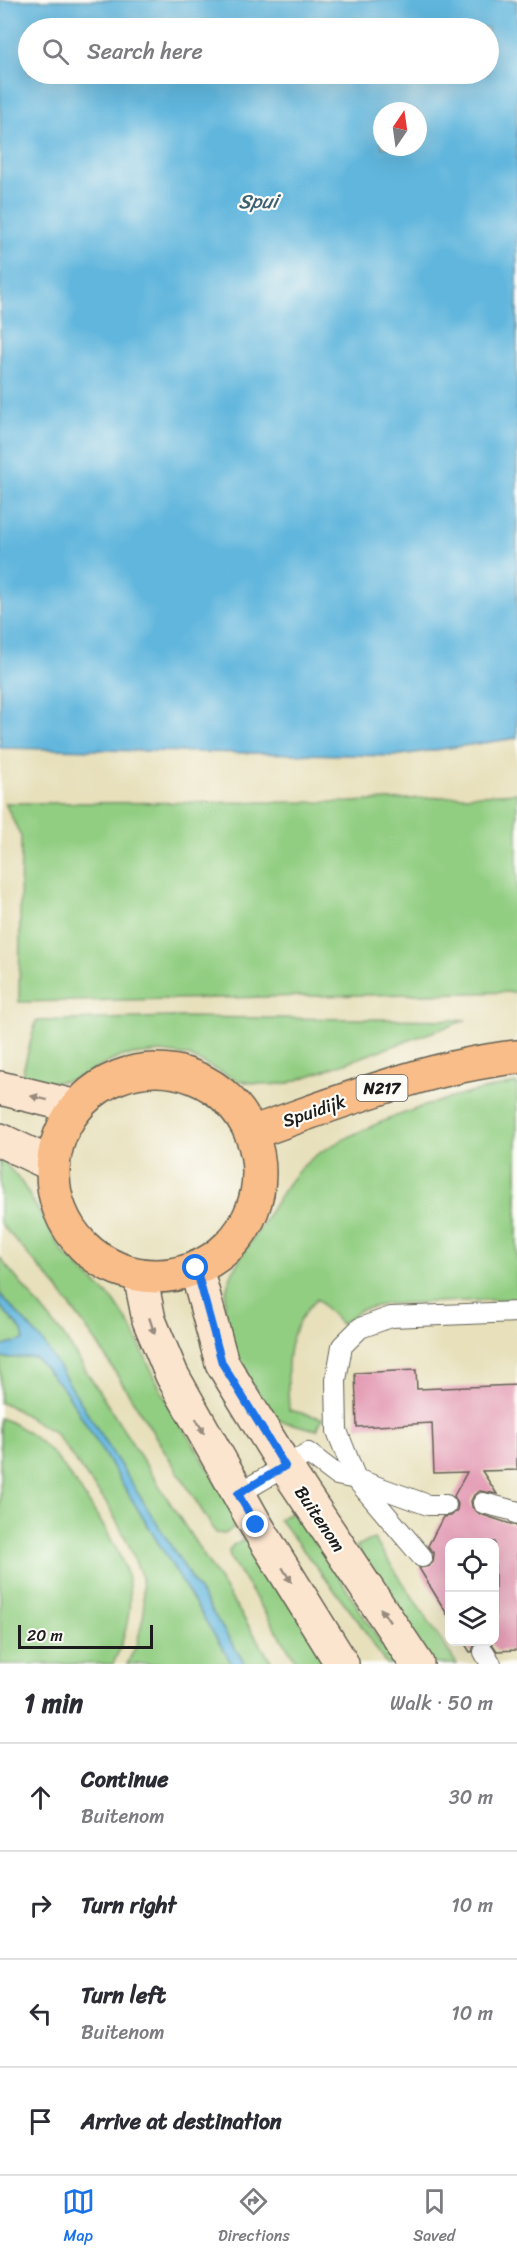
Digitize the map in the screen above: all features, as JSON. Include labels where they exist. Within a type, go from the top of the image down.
[{"type":"main road","name":"Spuidijk","points":[[251,1133],[419,1076],[460,1065],[517,1057]]},
{"type":"main road","points":[[145,1071],[172,1071],[197,1079],[219,1092],[238,1111],[251,1133],[258,1155],[259,1178],[256,1201],[247,1222],[234,1242],[216,1257],[196,1268],[169,1276],[140,1275],[104,1262],[75,1237],[65,1221],[54,1185],[57,1144],[65,1124],[77,1107],[97,1089],[120,1077],[145,1071]]},
{"type":"main road","points":[[0,1088],[77,1107]]},
{"type":"main road","points":[[0,1140],[54,1166]]},
{"type":"main road","name":"Buitenom","points":[[196,1268],[222,1363],[285,1466],[417,1664]]},
{"type":"main road","points":[[140,1275],[149,1320],[160,1350],[238,1494],[342,1664]]},
{"type":"lane","points":[[422,1557],[356,1479],[337,1431],[336,1380],[342,1346],[360,1328],[391,1317],[517,1312]]},
{"type":"lane","points":[[238,1494],[308,1453],[337,1475],[356,1479],[428,1505],[446,1505]]},
{"type":"lane","points":[[483,1503],[516,1511]]},
{"type":"green space","points":[[517,793],[517,992],[19,1002],[21,837],[5,803],[351,802]]},
{"type":"green space","points":[[173,1017],[466,1020],[289,1083],[269,1085],[239,1081],[189,1056],[161,1052],[122,1056],[72,1080],[47,1083],[21,1079],[36,1021]]},
{"type":"green space","points":[[517,1083],[517,1299],[386,1304],[360,1310],[341,1324],[317,1299],[306,1311],[293,1337],[288,1364],[288,1394],[289,1410],[322,1418],[317,1430],[277,1420],[237,1357],[226,1321],[225,1303],[228,1284],[238,1263],[288,1184],[302,1167],[321,1152],[377,1124],[436,1102]]},
{"type":"green space","points":[[0,1157],[22,1183],[63,1252],[115,1302],[131,1327],[162,1392],[241,1522],[225,1534],[216,1533],[97,1343],[55,1285],[0,1223]]},
{"type":"green space","points":[[0,1258],[63,1335],[273,1664],[245,1664],[43,1343],[0,1294]]},
{"type":"green space","points":[[0,1306],[22,1331],[24,1341],[0,1347]]},
{"type":"green space","points":[[35,1357],[67,1393],[232,1664],[127,1664],[137,1644],[144,1613],[142,1578],[128,1543],[109,1507],[55,1433],[8,1405],[0,1403],[0,1358]]},
{"type":"green space","points":[[0,1418],[25,1430],[53,1455],[88,1502],[118,1552],[128,1579],[129,1612],[113,1664],[0,1664]]},
{"type":"green space","points":[[296,1509],[394,1664],[386,1664],[359,1622],[279,1519]]},
{"type":"green space","points":[[249,1537],[330,1664],[298,1664],[230,1558],[229,1551],[233,1545]]},
{"type":"green space","points":[[374,1539],[457,1664],[432,1664],[356,1546]]},
{"type":"water","name":"Spui","points":[[0,0],[517,0],[517,738],[394,756],[0,748]]},
{"type":"water","points":[[0,1294],[43,1342],[245,1664],[232,1664],[67,1393],[35,1357],[0,1358],[0,1347],[24,1340],[22,1331],[0,1306]]},
{"type":"building","points":[[416,1370],[417,1389],[517,1385],[517,1470],[482,1471],[497,1494],[480,1491],[471,1501],[472,1507],[480,1514],[517,1526],[517,1650],[497,1651],[494,1646],[499,1646],[499,1538],[445,1538],[445,1611],[419,1568],[429,1566],[433,1562],[434,1554],[428,1546],[443,1517],[451,1516],[457,1510],[458,1504],[454,1496],[467,1472],[434,1473],[432,1423],[357,1427],[355,1373]]},
{"type":"building","points":[[466,1646],[474,1646],[472,1652]]},
{"type":"route","points":[[196,1268],[222,1363],[285,1466],[238,1494],[256,1525]]}]
